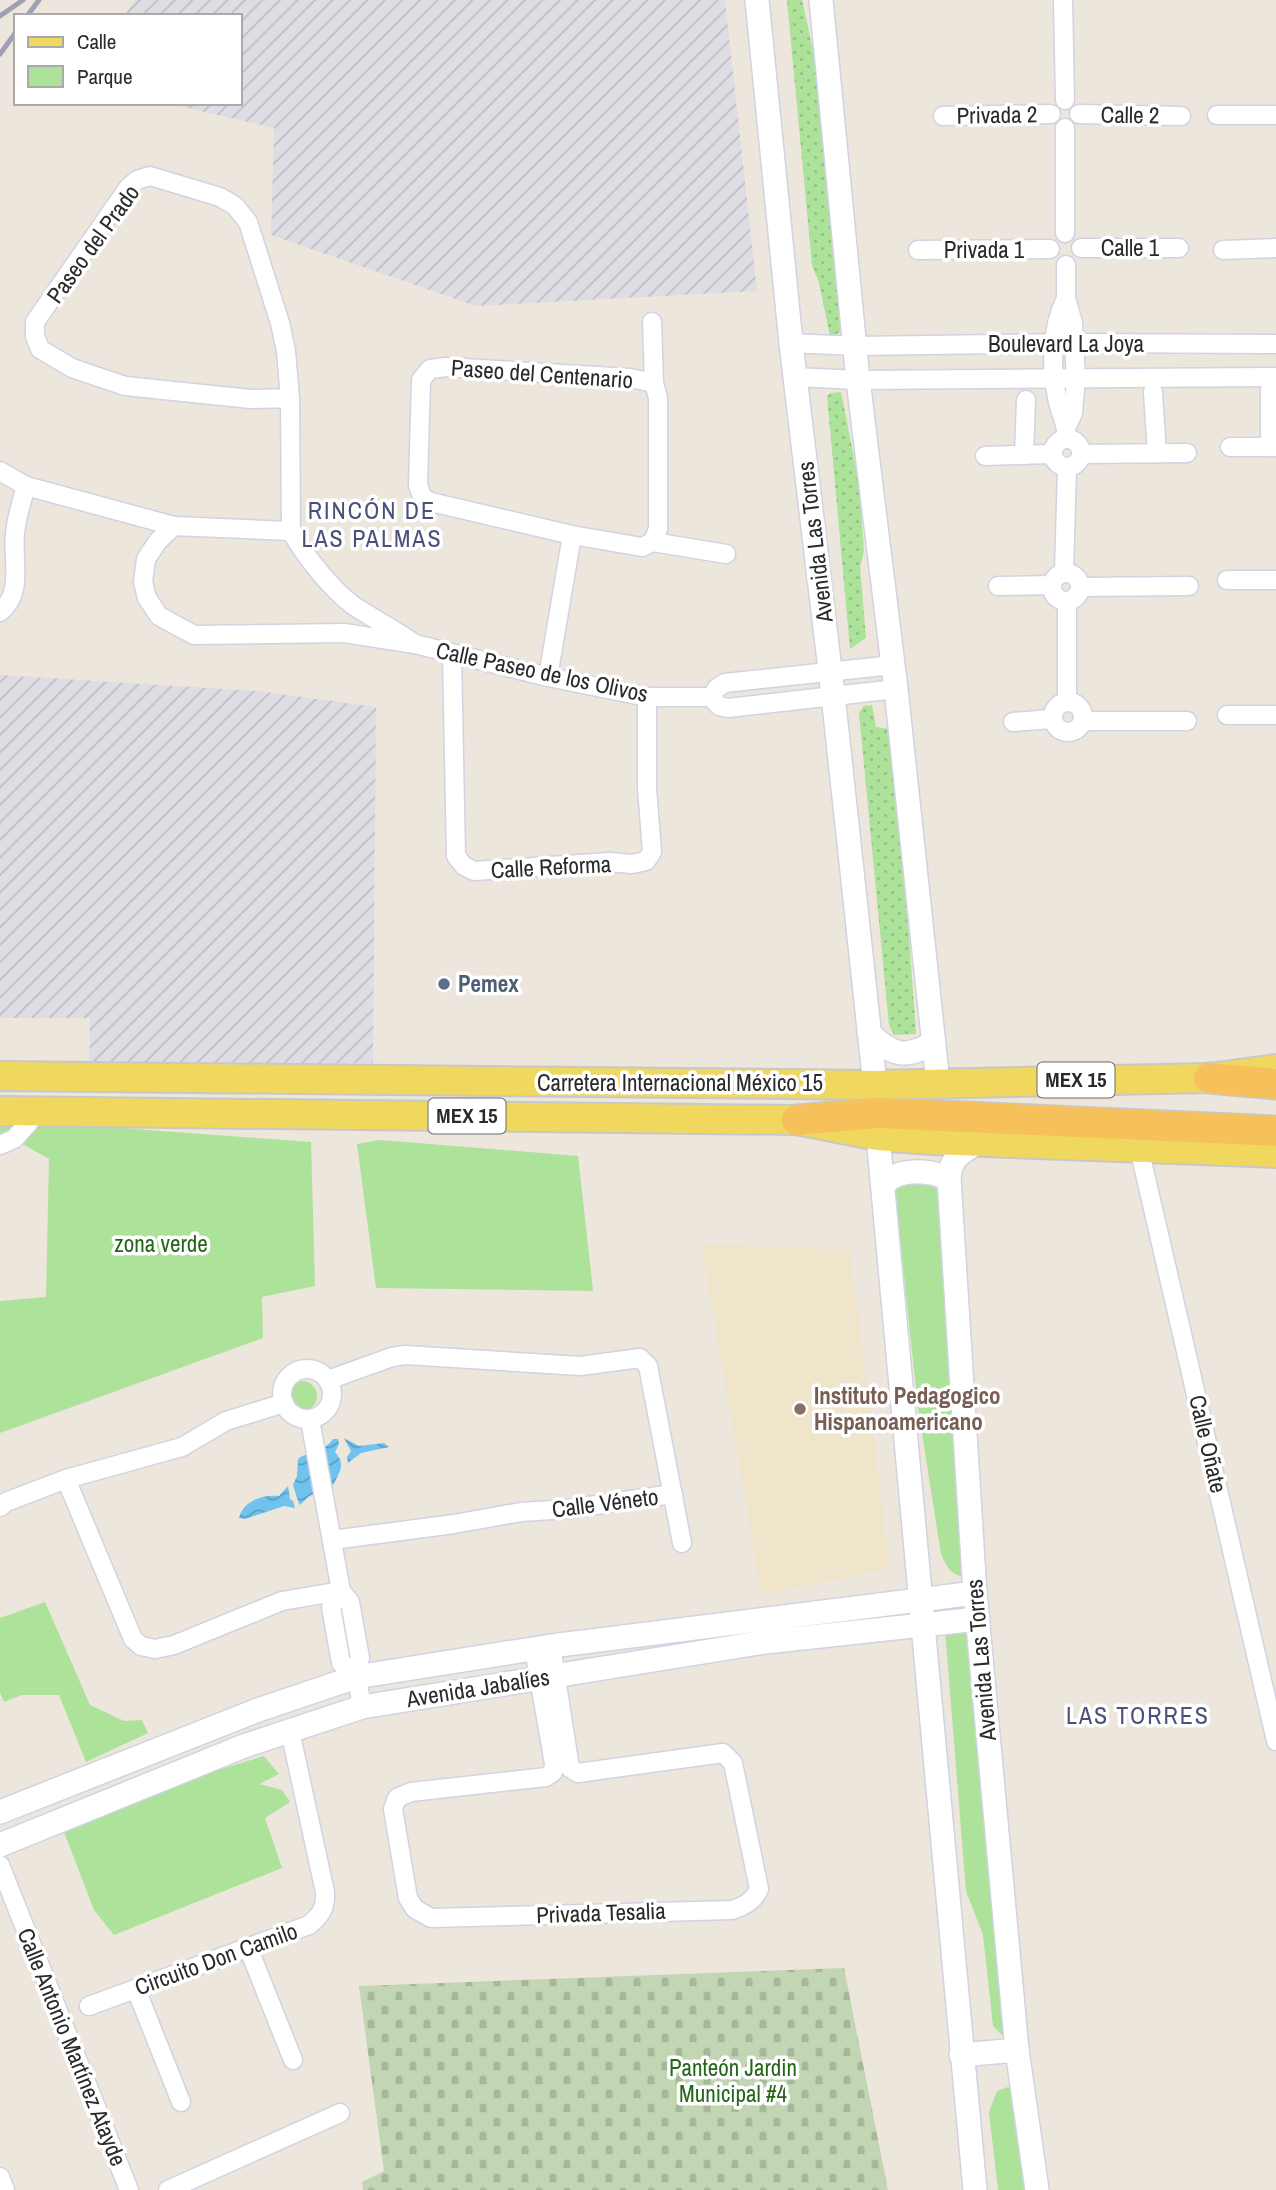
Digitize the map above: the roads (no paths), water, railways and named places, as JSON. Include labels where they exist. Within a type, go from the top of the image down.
[{"type":"highway","points":[[1209,1078],[1276,1084]]},
{"type":"highway","name":"MEX 15","points":[[797,1120],[877,1113],[1276,1130]]},
{"type":"main road","name":"Carretera Internacional México 15","points":[[0,1076],[875,1085],[1209,1078],[1276,1069]]},
{"type":"main road","name":"Carretera Internacional México 15","points":[[0,1111],[797,1120],[878,1136],[978,1143]]},
{"type":"main road","name":"MEX 15","points":[[978,1143],[1276,1153]]},
{"type":"street","name":"Avenida Las Torres","points":[[757,0],[791,343],[831,671],[875,1085]]},
{"type":"street","points":[[821,0],[858,380],[896,690],[937,1083]]},
{"type":"street","points":[[1063,0],[1065,100]]},
{"type":"street","points":[[1065,100],[1077,107],[1079,114],[1072,126],[1065,128],[1053,121],[1051,114],[1058,102],[1065,100]]},
{"type":"street","name":"Privada 2","points":[[943,117],[1051,114]]},
{"type":"street","name":"Calle 2","points":[[1079,114],[1181,116]]},
{"type":"street","points":[[1217,115],[1276,115]]},
{"type":"street","points":[[1065,128],[1065,233]]},
{"type":"street","name":"Paseo del Prado","points":[[290,398],[251,400],[125,386],[72,368],[40,349],[35,336],[35,322],[128,188],[137,180],[150,176],[220,197],[235,206],[248,222],[280,323],[286,351],[290,398],[291,531]]},
{"type":"street","points":[[1065,233],[1073,235],[1081,248],[1074,262],[1066,265],[1058,263],[1052,257],[1050,249],[1051,241],[1065,233]]},
{"type":"street","name":"Calle 1","points":[[1081,248],[1179,248]]},
{"type":"street","points":[[1223,250],[1276,248]]},
{"type":"street","name":"Privada 1","points":[[918,250],[1050,249]]},
{"type":"street","points":[[1052,454],[1067,432],[1073,413],[1076,378],[1071,310],[1066,298],[1066,265]]},
{"type":"street","points":[[1066,298],[1060,310],[1053,343],[1054,379],[1067,432],[1081,454]]},
{"type":"street","points":[[652,322],[657,398],[658,529],[653,542]]},
{"type":"street","points":[[791,343],[856,346]]},
{"type":"street","name":"Boulevard La Joya","points":[[856,346],[1276,344]]},
{"type":"street","name":"Paseo del Centenario","points":[[572,535],[431,502],[422,497],[418,485],[421,380],[430,369],[446,367],[617,377],[654,383]]},
{"type":"street","points":[[796,377],[858,380]]},
{"type":"street","name":"Boulevard La Joya","points":[[858,380],[1076,378],[1273,383]]},
{"type":"street","points":[[1230,447],[1273,447],[1273,383]]},
{"type":"street","points":[[1153,392],[1157,453]]},
{"type":"street","points":[[1024,455],[1026,400]]},
{"type":"street","points":[[1081,454],[1187,453]]},
{"type":"street","points":[[985,456],[1052,454]]},
{"type":"street","points":[[1052,454],[1058,465],[1067,468],[1075,465],[1081,454]]},
{"type":"street","points":[[1067,468],[1058,579],[1054,594],[1067,602]]},
{"type":"street","points":[[0,471],[26,486],[174,526],[291,531],[299,545],[333,586],[353,605],[415,644]]},
{"type":"street","points":[[0,612],[7,606],[13,592],[15,534],[26,486]]},
{"type":"street","points":[[174,526],[158,541],[146,559],[143,582],[147,598],[159,616],[194,635],[344,633],[415,644]]},
{"type":"street","points":[[548,677],[572,535],[642,547],[653,542],[726,554]]},
{"type":"street","points":[[998,586],[1072,575],[1078,579],[1080,587],[1077,595],[1067,602]]},
{"type":"street","points":[[1227,580],[1276,580]]},
{"type":"street","points":[[1080,587],[1189,586]]},
{"type":"street","points":[[1067,602],[1067,701]]},
{"type":"street","points":[[344,633],[355,622],[353,605]]},
{"type":"street","name":"Calle Paseo de los Olivos","points":[[415,644],[548,677],[647,697],[710,697],[719,706],[728,708],[896,690]]},
{"type":"street","name":"Calle Reforma","points":[[452,655],[456,856],[464,866],[474,871],[610,862],[632,864],[646,861],[652,852],[647,788],[647,697]]},
{"type":"street","points":[[831,671],[893,665]]},
{"type":"street","name":"Calle Paseo de los Olivos","points":[[710,697],[724,684],[831,671]]},
{"type":"street","points":[[1067,701],[1080,707],[1083,721],[1079,729],[1063,732],[1056,727],[1052,719],[1059,704],[1067,701]]},
{"type":"street","points":[[1227,715],[1276,715]]},
{"type":"street","points":[[1013,722],[1052,719]]},
{"type":"street","points":[[1083,721],[1187,722]]},
{"type":"street","points":[[869,1033],[884,1048],[899,1052],[917,1052],[933,1042]]},
{"type":"street","points":[[0,1144],[14,1139],[38,1112]]},
{"type":"street","points":[[878,1136],[975,2190]]},
{"type":"street","points":[[883,1185],[891,1178],[923,1171],[949,1179],[950,1168],[957,1155],[978,1143]]},
{"type":"street","name":"Calle Oñate","points":[[1139,1148],[1276,1741]]},
{"type":"street","name":"Avenida Las Torres","points":[[949,1179],[975,1593],[1017,2050],[1037,2190]]},
{"type":"street","name":"Calle Véneto","points":[[328,1380],[392,1357],[405,1355],[580,1366],[640,1358],[648,1366],[673,1494],[568,1509],[521,1512],[332,1541]]},
{"type":"street","points":[[300,1370],[316,1370],[328,1380],[332,1388],[330,1405],[325,1412],[310,1420],[297,1417],[286,1409],[282,1394],[287,1379],[300,1370]]},
{"type":"street","points":[[0,1507],[6,1502],[66,1479],[182,1447],[226,1421],[284,1403]]},
{"type":"street","points":[[310,1420],[341,1592],[350,1602],[360,1658],[356,1674],[362,1707]]},
{"type":"street","points":[[66,1479],[133,1639],[141,1646],[155,1649],[174,1645],[282,1601],[341,1592]]},
{"type":"street","points":[[673,1494],[682,1543]]},
{"type":"street","name":"Avenida Jabalíes","points":[[0,1812],[356,1674],[975,1593]]},
{"type":"street","name":"Avenida Jabalíes","points":[[0,1845],[244,1746],[362,1707],[765,1642],[978,1619]]},
{"type":"street","points":[[542,1648],[547,1677]]},
{"type":"street","name":"Privada Tesalia","points":[[547,1677],[573,1772],[723,1753],[733,1763],[759,1889],[756,1896],[732,1910],[431,1918],[415,1909],[408,1898],[393,1809],[397,1798],[411,1792],[546,1777],[553,1773],[547,1677]]},
{"type":"street","points":[[233,1720],[244,1746]]},
{"type":"street","name":"Circuito Don Camilo","points":[[89,2006],[309,1925],[321,1914],[326,1902],[290,1731]]},
{"type":"street","name":"Calle Antonio Martínez Atayde","points":[[0,1865],[129,2190]]},
{"type":"street","points":[[248,1947],[293,2060]]},
{"type":"street","points":[[136,1989],[181,2102]]},
{"type":"street","points":[[961,2055],[1017,2050]]},
{"type":"street","points":[[168,2190],[340,2113]]},
{"type":"street","points":[[0,2177],[5,2190]]},
{"type":"water","points":[[344,1438],[359,1446],[384,1443],[389,1447],[361,1453],[348,1463],[347,1457],[351,1451]]},
{"type":"water","points":[[333,1439],[338,1439],[335,1452],[341,1464],[334,1484],[308,1497],[300,1505],[293,1485],[297,1476],[298,1459],[324,1448]]},
{"type":"water","points":[[288,1486],[295,1508],[284,1506],[245,1519],[239,1518],[249,1503],[267,1496],[279,1496]]},
{"type":"railway","points":[[0,16],[23,0]]},
{"type":"railway","points":[[28,14],[39,0]]},
{"type":"railway","points":[[0,54],[14,35]]},
{"type":"place","name":"Pemex","points":[[444,984]]},
{"type":"place","name":"Instituto Pedagogico Hispanoamericano","points":[[800,1409]]},
{"type":"district","name":"RINCÓN DE LAS PALMAS","points":[[372,525]]},
{"type":"district","name":"LAS TORRES","points":[[1138,1716]]},
{"type":"park label","name":"zona verde","points":[[161,1244]]},
{"type":"park label","name":"Panteón Jardin Municipal #4","points":[[733,2081]]}]
